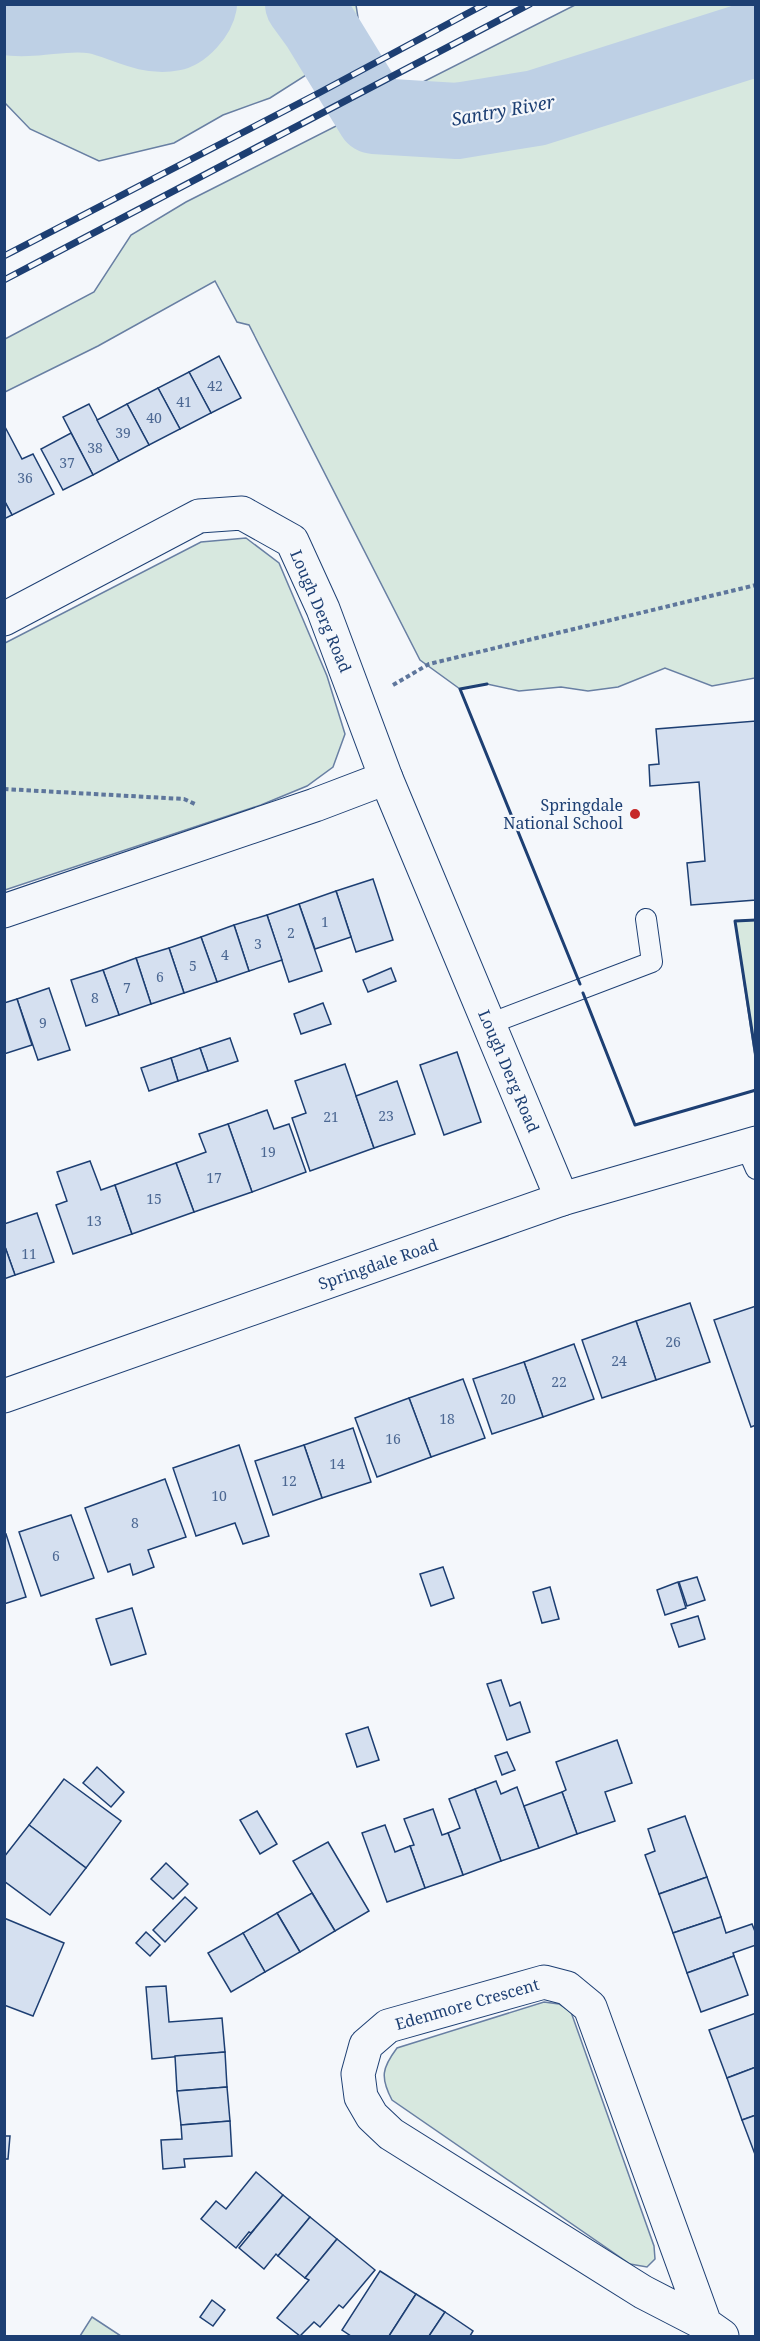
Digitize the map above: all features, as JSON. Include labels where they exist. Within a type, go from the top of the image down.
[{"type":"street","name":"Lough Derg Road","points":[[4,619],[199,516],[242,513],[292,541],[323,609],[386,778],[562,1199]]},
{"type":"street","points":[[4,911],[386,778]]},
{"type":"street","name":"Springdale Road","points":[[4,1396],[562,1199],[752,1153]]},
{"type":"street","name":"Edenmore Crescent","points":[[544,1982],[567,1988],[590,2007],[714,2330],[643,2292],[391,2134],[372,2116],[361,2097],[358,2074],[366,2045],[388,2026],[544,1982]]},
{"type":"lane","points":[[489,1023],[652,962],[646,919]]},
{"type":"path","points":[[359,705],[429,664],[756,585]]},
{"type":"path","points":[[4,789],[184,799],[206,808],[227,835]]},
{"type":"shaded area","points":[[184,4],[356,5],[359,24],[322,65],[270,98],[223,115],[174,143],[99,161],[30,129],[5,103],[5,25],[56,29],[81,24],[129,39],[155,24],[175,18]]},
{"type":"shaded area","points":[[575,5],[755,5],[755,678],[712,686],[665,668],[618,687],[588,691],[561,687],[519,691],[487,684],[460,689],[420,660],[249,325],[237,322],[215,281],[98,346],[5,392],[5,339],[94,292],[131,235],[186,202]]},
{"type":"shaded area","points":[[246,538],[279,563],[327,676],[345,734],[333,767],[307,786],[261,805],[5,890],[5,643],[201,542]]},
{"type":"shaded area","points":[[756,920],[755,1057],[735,921]]},
{"type":"shaded area","points":[[544,2002],[559,2004],[571,2012],[654,2246],[655,2259],[647,2267],[630,2264],[392,2100],[388,2092],[384,2073],[388,2061],[397,2048]]},
{"type":"shaded area","points":[[92,2317],[121,2336],[80,2336]]},
{"type":"building","points":[[219,356],[241,398],[211,413],[189,372]]},
{"type":"building","points":[[189,372],[211,413],[180,429],[158,388]]},
{"type":"building","points":[[158,388],[180,429],[149,445],[127,404]]},
{"type":"building","points":[[89,404],[119,461],[93,475],[63,417]]},
{"type":"building","points":[[127,404],[149,445],[119,461],[97,420]]},
{"type":"building","points":[[4,425],[22,459],[33,454],[54,494],[12,515],[4,500]]},
{"type":"building","points":[[71,433],[93,475],[63,490],[41,449]]},
{"type":"building","points":[[4,500],[12,515],[4,519]]},
{"type":"building","points":[[756,721],[756,900],[691,905],[687,863],[705,861],[699,782],[650,786],[649,765],[659,764],[656,729]]},
{"type":"building","points":[[373,879],[393,940],[356,952],[336,891]]},
{"type":"building","points":[[336,891],[351,937],[315,949],[299,904]]},
{"type":"building","points":[[299,904],[322,971],[289,982],[267,915]]},
{"type":"building","points":[[267,915],[282,960],[249,971],[234,925]]},
{"type":"building","points":[[234,925],[249,971],[217,982],[201,937]]},
{"type":"building","points":[[201,937],[217,982],[184,993],[169,948]]},
{"type":"building","points":[[169,948],[184,993],[151,1004],[136,958]]},
{"type":"building","points":[[136,958],[151,1004],[119,1015],[103,970]]},
{"type":"building","points":[[391,968],[396,981],[368,992],[363,980]]},
{"type":"building","points":[[103,970],[119,1015],[86,1026],[71,980]]},
{"type":"building","points":[[49,988],[70,1050],[38,1060],[17,999]]},
{"type":"building","points":[[17,999],[32,1045],[4,1054],[4,1003]]},
{"type":"building","points":[[323,1003],[331,1024],[301,1034],[294,1014]]},
{"type":"building","points":[[230,1038],[238,1061],[208,1071],[200,1048]]},
{"type":"building","points":[[200,1048],[208,1071],[178,1081],[171,1058]]},
{"type":"building","points":[[457,1052],[481,1122],[444,1135],[420,1065]]},
{"type":"building","points":[[171,1058],[178,1081],[149,1091],[141,1068]]},
{"type":"building","points":[[345,1064],[374,1148],[310,1171],[292,1118],[306,1113],[295,1081]]},
{"type":"building","points":[[397,1081],[415,1134],[374,1148],[356,1096]]},
{"type":"building","points":[[267,1110],[274,1129],[289,1124],[306,1172],[252,1192],[228,1124]]},
{"type":"building","points":[[228,1124],[252,1192],[194,1212],[176,1163],[206,1152],[199,1134]]},
{"type":"building","points":[[90,1161],[101,1190],[115,1185],[132,1234],[73,1254],[56,1205],[67,1201],[57,1172]]},
{"type":"building","points":[[176,1163],[194,1212],[132,1234],[115,1185]]},
{"type":"building","points":[[37,1213],[54,1262],[15,1275],[4,1244],[4,1224]]},
{"type":"building","points":[[4,1244],[15,1275],[4,1279]]},
{"type":"building","points":[[690,1303],[710,1362],[656,1380],[636,1321]]},
{"type":"building","points":[[756,1306],[756,1425],[751,1427],[714,1320]]},
{"type":"building","points":[[636,1321],[656,1380],[602,1398],[582,1340]]},
{"type":"building","points":[[574,1344],[594,1399],[543,1417],[524,1362]]},
{"type":"building","points":[[524,1362],[543,1417],[492,1434],[473,1379]]},
{"type":"building","points":[[463,1379],[485,1438],[431,1457],[409,1398]]},
{"type":"building","points":[[409,1398],[431,1457],[377,1477],[355,1418]]},
{"type":"building","points":[[353,1428],[371,1482],[322,1498],[304,1445]]},
{"type":"building","points":[[239,1445],[269,1536],[243,1544],[235,1523],[196,1536],[173,1468]]},
{"type":"building","points":[[304,1445],[322,1498],[273,1515],[255,1461]]},
{"type":"building","points":[[165,1479],[186,1537],[148,1550],[154,1567],[133,1575],[130,1564],[108,1572],[85,1508]]},
{"type":"building","points":[[71,1515],[94,1578],[41,1596],[19,1532]]},
{"type":"building","points":[[6,1534],[26,1597],[4,1604],[4,1535]]},
{"type":"building","points":[[443,1567],[454,1598],[431,1606],[420,1574]]},
{"type":"building","points":[[697,1577],[705,1600],[687,1606],[679,1582]]},
{"type":"building","points":[[678,1582],[686,1608],[665,1615],[657,1590]]},
{"type":"building","points":[[550,1587],[559,1619],[542,1623],[533,1592]]},
{"type":"building","points":[[132,1608],[146,1654],[111,1665],[96,1619]]},
{"type":"building","points":[[698,1616],[705,1639],[679,1647],[671,1624]]},
{"type":"building","points":[[501,1680],[510,1706],[520,1702],[530,1732],[507,1740],[487,1684]]},
{"type":"building","points":[[368,1727],[379,1760],[357,1767],[346,1734]]},
{"type":"building","points":[[617,1740],[632,1783],[605,1792],[615,1821],[577,1834],[562,1792],[566,1790],[556,1762]]},
{"type":"building","points":[[507,1752],[515,1770],[502,1775],[495,1756]]},
{"type":"building","points":[[97,1767],[124,1792],[111,1807],[83,1783]]},
{"type":"building","points":[[64,1779],[121,1821],[86,1868],[29,1825]]},
{"type":"building","points":[[496,1781],[501,1794],[517,1787],[539,1848],[501,1861],[475,1789]]},
{"type":"building","points":[[475,1789],[501,1861],[463,1875],[448,1833],[460,1828],[449,1799]]},
{"type":"building","points":[[562,1792],[577,1834],[539,1848],[524,1806]]},
{"type":"building","points":[[433,1809],[442,1835],[448,1833],[463,1875],[425,1888],[410,1846],[414,1845],[404,1819]]},
{"type":"building","points":[[257,1811],[277,1844],[260,1854],[240,1820]]},
{"type":"building","points":[[685,1816],[707,1877],[659,1894],[645,1855],[655,1851],[648,1829]]},
{"type":"building","points":[[29,1825],[86,1868],[50,1915],[4,1881],[4,1857]]},
{"type":"building","points":[[385,1825],[395,1852],[410,1846],[425,1888],[387,1902],[362,1833]]},
{"type":"building","points":[[328,1842],[369,1911],[335,1931],[293,1861]]},
{"type":"building","points":[[166,1863],[188,1884],[173,1899],[151,1879]]},
{"type":"building","points":[[707,1877],[721,1917],[673,1933],[659,1894]]},
{"type":"building","points":[[312,1893],[335,1931],[300,1952],[277,1913]]},
{"type":"building","points":[[185,1897],[197,1908],[165,1942],[153,1930]]},
{"type":"building","points":[[277,1913],[300,1952],[265,1972],[243,1933]]},
{"type":"building","points":[[721,1917],[726,1933],[752,1924],[756,1934],[756,1945],[733,1953],[734,1956],[687,1973],[673,1933]]},
{"type":"building","points":[[4,1918],[64,1943],[33,2016],[4,2005]]},
{"type":"building","points":[[146,1932],[160,1945],[150,1956],[136,1943]]},
{"type":"building","points":[[243,1933],[265,1972],[231,1992],[208,1953]]},
{"type":"building","points":[[734,1956],[748,1995],[701,2012],[687,1973]]},
{"type":"building","points":[[166,1986],[169,2022],[222,2018],[225,2052],[152,2059],[146,1987]]},
{"type":"building","points":[[756,2013],[756,2067],[727,2078],[709,2030]]},
{"type":"building","points":[[225,2052],[227,2087],[177,2091],[175,2056]]},
{"type":"building","points":[[756,2067],[756,2115],[742,2120],[727,2078]]},
{"type":"building","points":[[227,2087],[230,2121],[181,2125],[177,2091]]},
{"type":"building","points":[[756,2115],[756,2157],[742,2120]]},
{"type":"building","points":[[230,2121],[232,2156],[184,2159],[185,2167],[163,2169],[161,2140],[182,2139],[181,2125]]},
{"type":"building","points":[[4,2136],[10,2136],[8,2159],[4,2159]]},
{"type":"building","points":[[256,2172],[283,2195],[236,2248],[201,2219],[216,2201],[226,2209]]},
{"type":"building","points":[[283,2195],[310,2217],[278,2256],[276,2254],[264,2269],[239,2248]]},
{"type":"building","points":[[310,2217],[337,2239],[305,2278],[278,2256]]},
{"type":"building","points":[[337,2239],[375,2270],[343,2308],[339,2305],[320,2327],[314,2322],[300,2336],[277,2318],[309,2280],[305,2278]]},
{"type":"building","points":[[380,2271],[416,2294],[389,2336],[351,2336],[342,2330]]},
{"type":"building","points":[[416,2294],[445,2312],[429,2336],[389,2336]]},
{"type":"building","points":[[212,2300],[225,2310],[213,2326],[200,2317]]},
{"type":"building","points":[[445,2312],[473,2331],[470,2336],[429,2336]]},
{"type":"waterway","name":"Santry River","points":[[4,17],[96,16],[143,31],[162,34],[176,32],[185,26],[199,4]]},
{"type":"waterway","name":"Santry River","points":[[303,4],[374,116],[457,121],[536,108],[747,41],[756,41]]},
{"type":"railway","points":[[4,256],[485,4]]},
{"type":"railway","points":[[4,280],[530,4]]},
{"type":"wall","points":[[487,684],[460,689],[580,984]]},
{"type":"wall","points":[[756,920],[735,921],[756,1057]]},
{"type":"wall","points":[[583,993],[635,1125],[756,1090]]},
{"type":"place","name":"Springdale National School","points":[[635,814]]}]
